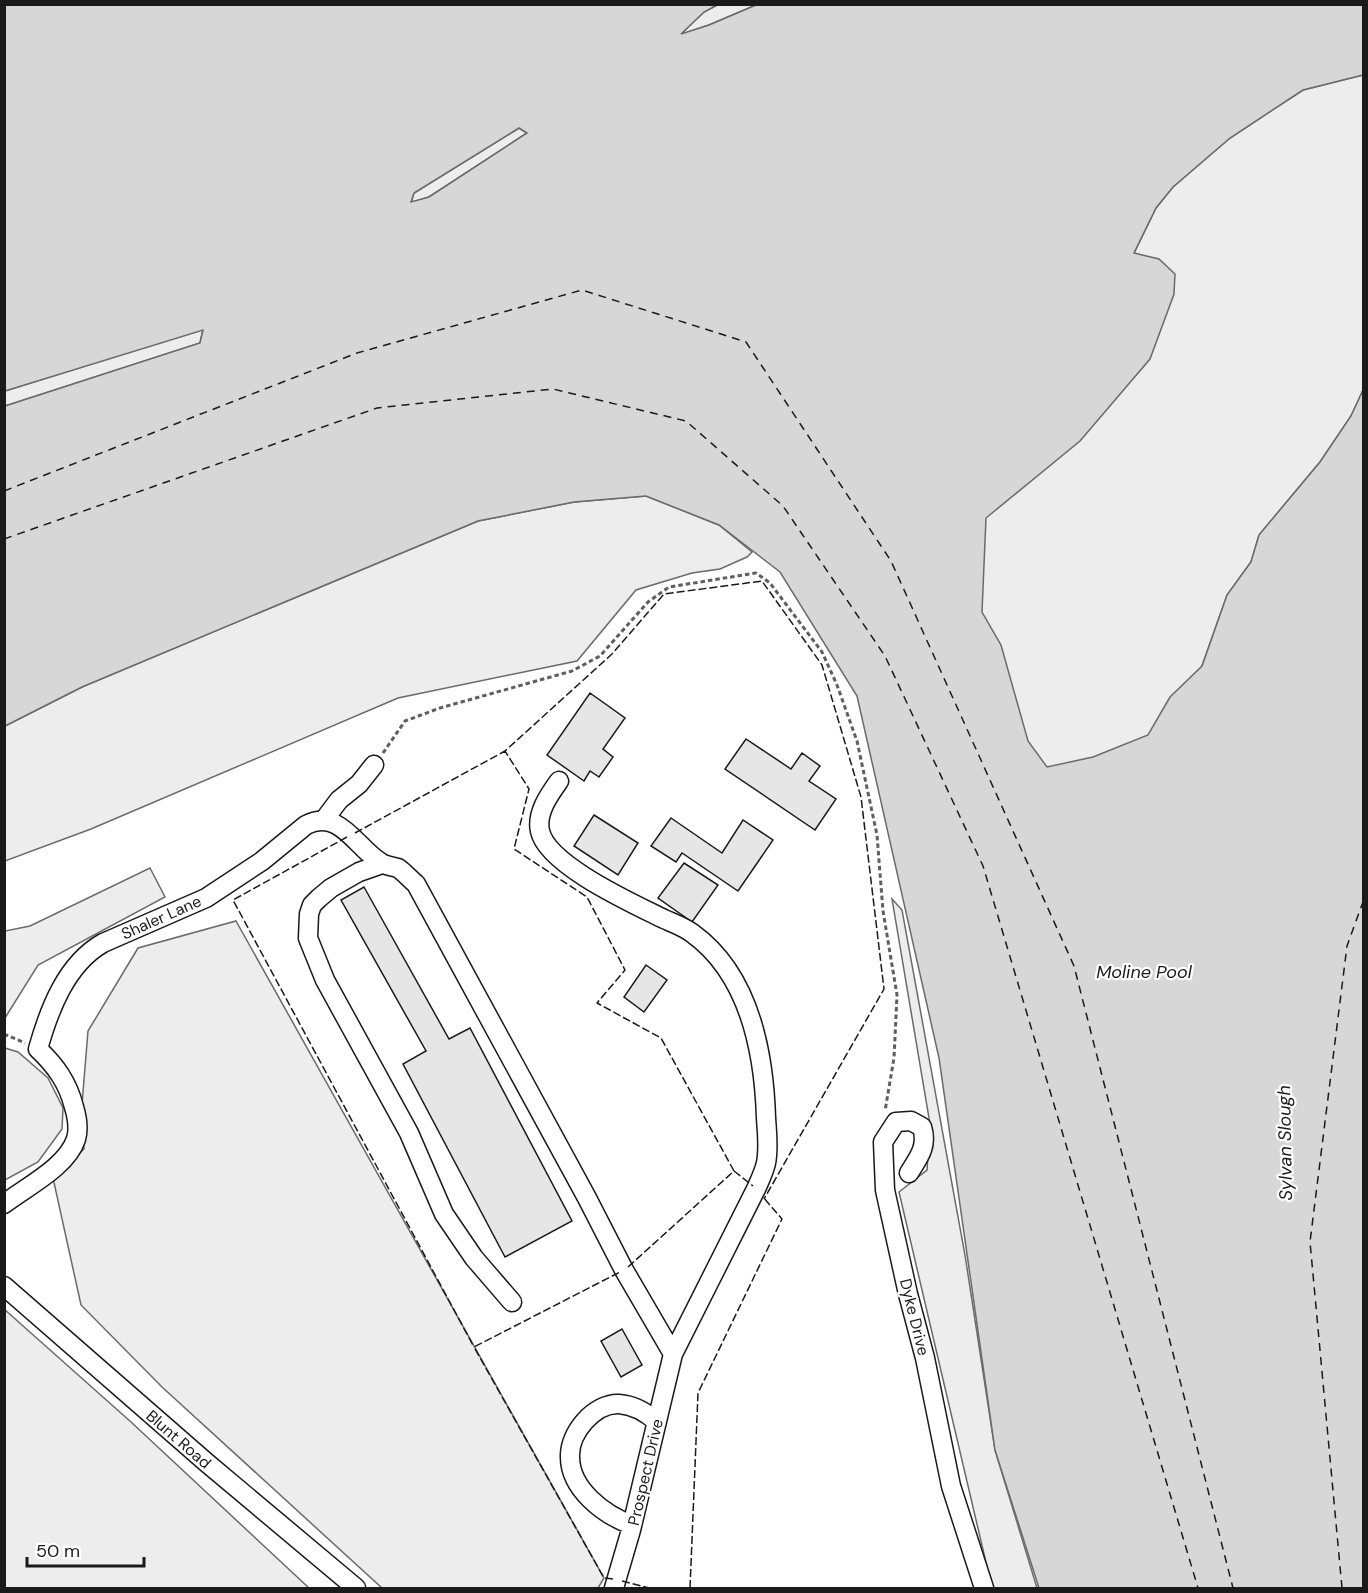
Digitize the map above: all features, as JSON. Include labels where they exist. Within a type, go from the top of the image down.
[{"type":"street","name":"Shaler Lane","points":[[5,1204],[59,1164],[76,1139],[76,1116],[70,1094],[62,1076],[38,1049],[60,989],[90,950],[206,898],[262,861],[306,825],[324,820],[339,800],[358,784],[374,765]]},
{"type":"street","name":"Prospect Drive","points":[[559,782],[542,810],[539,831],[545,843],[552,853],[610,892],[692,932],[717,957],[740,992],[758,1044],[765,1087],[768,1147],[766,1165],[672,1354],[632,1525],[614,1588]]},
{"type":"street","points":[[324,820],[352,835],[382,864],[398,868],[416,884],[624,1270],[672,1354]]},
{"type":"street","points":[[382,864],[359,872],[330,888],[319,898],[312,905],[309,914],[308,938],[325,980],[409,1133],[444,1214],[474,1258],[512,1302]]},
{"type":"street","points":[[883,1142],[896,1122],[911,1121],[922,1127],[925,1137],[923,1151],[909,1173]]},
{"type":"street","name":"Dyke Drive","points":[[883,1142],[885,1190],[925,1358],[942,1448],[951,1486],[984,1588]]},
{"type":"street","name":"Blunt Road","points":[[4,1286],[207,1463],[356,1588]]},
{"type":"street","points":[[632,1525],[616,1520],[579,1485],[572,1473],[569,1456],[572,1442],[585,1421],[598,1410],[620,1404],[645,1412],[657,1422]]},
{"type":"path","points":[[374,765],[405,721],[440,708],[572,671],[600,656],[648,602],[669,587],[756,573],[770,583],[822,652],[837,685],[857,741],[877,835],[883,911],[897,995],[894,1058],[883,1119],[883,1142]]},
{"type":"shaded area","points":[[717,5],[756,5],[680,35],[704,12]]},
{"type":"shaded area","points":[[1363,75],[1363,390],[1351,416],[1320,462],[1259,535],[1251,562],[1227,595],[1202,666],[1163,732],[1043,786],[966,641],[959,462],[1134,253],[1156,208],[1173,187],[1230,138],[1303,90]]},
{"type":"shaded area","points":[[519,128],[527,133],[429,197],[411,203],[414,193]]},
{"type":"shaded area","points":[[203,329],[200,343],[5,406],[5,391]]},
{"type":"shaded area","points":[[646,496],[719,525],[752,552],[747,557],[720,569],[692,573],[636,590],[577,661],[398,698],[91,829],[5,861],[5,726],[82,687],[478,521],[574,502]]},
{"type":"shaded area","points":[[150,868],[165,897],[38,965],[5,1018],[5,931],[30,926]]},
{"type":"shaded area","points":[[892,899],[902,910],[965,1255],[995,1450],[1037,1588],[992,1588],[899,1192],[927,1170],[930,1124]]},
{"type":"shaded area","points":[[236,921],[604,1578],[598,1588],[382,1588],[162,1387],[81,1305],[53,1178],[84,1149],[82,1104],[88,1031],[138,948]]},
{"type":"shaded area","points":[[5,1048],[18,1052],[48,1078],[63,1108],[62,1129],[38,1162],[5,1180]]},
{"type":"shaded area","points":[[4,1309],[131,1422],[309,1588],[5,1588]]},
{"type":"water","points":[[5,5],[717,5],[704,12],[681,34],[756,5],[1363,5],[1363,75],[1303,90],[1230,138],[1173,187],[1156,208],[1134,253],[1159,259],[1175,274],[1174,294],[1150,359],[1080,441],[986,518],[982,612],[1001,645],[1028,741],[1047,767],[1093,757],[1148,735],[1170,697],[1202,666],[1227,595],[1251,562],[1259,535],[1320,462],[1351,416],[1363,390],[1363,1588],[1039,1588],[995,1450],[939,1058],[857,696],[780,572],[719,525],[646,496],[574,502],[478,521],[82,687],[5,726],[5,406],[200,343],[203,330],[5,391]],"holes":[[[519,128],[527,133],[429,197],[411,202],[414,193]]]},
{"type":"building","points":[[590,693],[625,718],[603,749],[613,757],[599,777],[590,771],[584,781],[547,755]]},
{"type":"building","points":[[746,739],[791,769],[802,753],[820,766],[809,781],[836,799],[815,830],[725,769]]},
{"type":"building","points":[[594,815],[638,843],[618,875],[574,846]]},
{"type":"building","points":[[671,818],[722,853],[743,820],[773,840],[738,891],[682,853],[676,862],[651,846]]},
{"type":"building","points":[[684,863],[718,885],[692,922],[658,898]]},
{"type":"building","points":[[364,887],[449,1039],[470,1028],[572,1221],[505,1257],[403,1064],[426,1051],[341,900]]},
{"type":"building","points":[[646,965],[667,980],[644,1012],[624,997]]},
{"type":"building","points":[[622,1329],[642,1365],[621,1377],[601,1341]]},
{"type":"ferry route","points":[[4,491],[357,353],[582,290],[746,342],[891,561],[1074,966],[1233,1588]]},
{"type":"ferry route","points":[[4,539],[377,408],[553,389],[686,421],[783,506],[885,656],[983,866],[1198,1588]]},
{"type":"ferry route","points":[[1342,1588],[1310,1242],[1347,946],[1364,899]]},
{"type":"fence","points":[[734,1171],[661,1038],[597,1003],[625,970],[587,897],[514,849],[529,789],[505,751],[612,654],[664,594],[762,581],[822,665],[861,797],[884,989],[764,1199]]},
{"type":"fence","points":[[355,833],[505,751]]},
{"type":"fence","points":[[347,837],[233,900],[474,1347]]},
{"type":"fence","points":[[628,1267],[734,1171],[753,1186]]},
{"type":"fence","points":[[690,1588],[698,1393],[782,1219],[763,1197]]},
{"type":"fence","points":[[613,1579],[604,1578],[474,1347],[620,1272]]},
{"type":"fence","points":[[622,1581],[649,1588]]},
{"type":"water label","name":"Moline Pool","points":[[1144,972]]},
{"type":"water label","name":"Sylvan Slough","points":[[1285,1143]]}]
